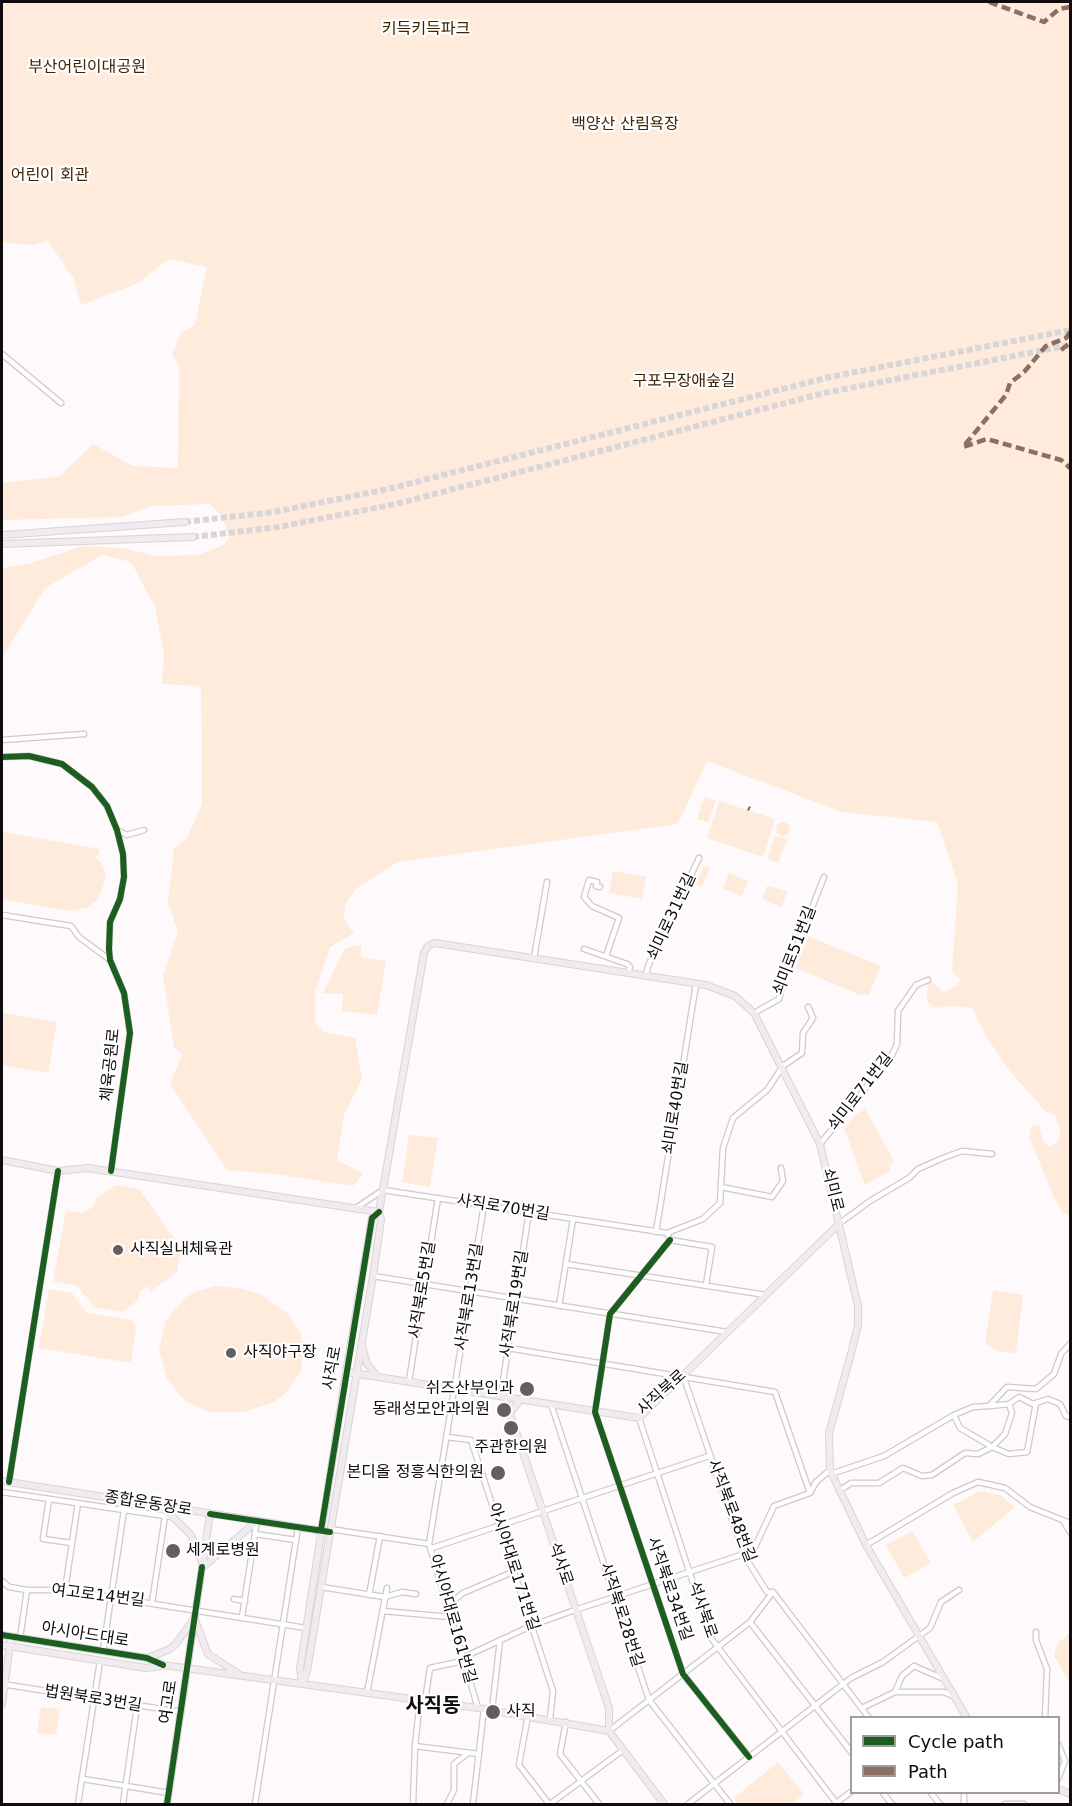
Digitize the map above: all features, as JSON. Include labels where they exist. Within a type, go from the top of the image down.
[{"type":"main road","points":[[2,535],[185,522]]},
{"type":"main road","points":[[2,544],[193,537]]},
{"type":"main road","name":"쇠미로","points":[[435,943],[696,984],[735,996],[754,1013],[783,1066],[820,1144],[858,1306],[858,1325],[829,1432],[831,1472],[838,1492],[866,1545],[966,1716]]},
{"type":"main road","name":"사직로","points":[[302,1684],[307,1671],[373,1276],[381,1220],[379,1212],[382,1190],[424,953],[428,946],[435,943]]},
{"type":"main road","points":[[2,1160],[58,1170],[88,1168],[111,1171],[379,1212]]},
{"type":"main road","name":"사직로","points":[[302,1684],[300,1670],[346,1371],[372,1218],[379,1212]]},
{"type":"main road","name":"사직북로","points":[[346,1371],[639,1418],[840,1223]]},
{"type":"main road","points":[[362,1340],[367,1364],[378,1376]]},
{"type":"main road","name":"석사로","points":[[504,1396],[609,1708],[609,1731]]},
{"type":"main road","points":[[510,1413],[521,1399]]},
{"type":"main road","name":"종합운동장로","points":[[2,1481],[210,1514],[330,1530]]},
{"type":"main road","points":[[154,1505],[174,1518],[191,1535],[200,1553],[202,1567]]},
{"type":"main road","name":"여고로","points":[[167,1804],[210,1514]]},
{"type":"main road","points":[[202,1567],[257,1521]]},
{"type":"main road","points":[[147,1658],[175,1645],[195,1613]]},
{"type":"main road","points":[[195,1613],[208,1653],[224,1666],[248,1678]]},
{"type":"main road","name":"아시아드대로","points":[[2,1635],[147,1658],[163,1665],[187,1669],[481,1708],[609,1731]]},
{"type":"main road","points":[[2,1704],[11,1637]]},
{"type":"main road","name":"아시아드대로","points":[[2,1645],[146,1668],[163,1665]]},
{"type":"main road","points":[[609,1731],[664,1804]]},
{"type":"street","points":[[2,354],[61,403]]},
{"type":"street","points":[[2,740],[84,734]]},
{"type":"street","name":"체육공원로","points":[[2,757],[19,755],[40,757],[68,768],[84,779],[100,796],[117,830],[123,854],[124,878],[120,898],[110,922],[110,960],[124,993],[130,1033],[111,1171]]},
{"type":"street","points":[[117,830],[127,835],[144,830]]},
{"type":"street","name":"쇠미로31번길","points":[[646,976],[648,966],[699,858]]},
{"type":"street","name":"쇠미로51번길","points":[[754,1013],[779,999],[785,976],[824,878]]},
{"type":"street","points":[[600,887],[596,886],[597,882],[589,880],[584,891],[586,902],[620,918],[606,956]]},
{"type":"street","points":[[534,958],[547,882]]},
{"type":"street","points":[[2,915],[71,926],[79,937],[110,960]]},
{"type":"street","points":[[584,949],[627,964],[630,967],[628,973]]},
{"type":"street","name":"쇠미로71번길","points":[[820,1144],[891,1057],[897,1044],[898,1011],[916,985],[928,980]]},
{"type":"street","name":"쇠미로40번길","points":[[656,1232],[696,984]]},
{"type":"street","points":[[670,1239],[667,1233],[688,1227],[712,1212],[720,1203],[723,1148],[733,1118],[767,1089],[783,1066],[802,1053],[802,1033],[813,1018],[808,1007]]},
{"type":"street","points":[[840,1223],[909,1178],[918,1169],[962,1151],[992,1154]]},
{"type":"street","points":[[721,1187],[772,1197],[783,1181],[781,1168]]},
{"type":"street","points":[[9,1482],[58,1170]]},
{"type":"street","points":[[356,1208],[382,1190]]},
{"type":"street","name":"사직로70번길","points":[[382,1190],[667,1233]]},
{"type":"street","name":"사직북로5번길","points":[[409,1381],[438,1198]]},
{"type":"street","name":"사직북로13번길","points":[[455,1389],[484,1205]]},
{"type":"street","name":"사직북로19번길","points":[[504,1396],[508,1348],[529,1212]]},
{"type":"street","points":[[559,1306],[573,1219]]},
{"type":"street","points":[[670,1239],[712,1247],[706,1285]]},
{"type":"street","points":[[596,1412],[610,1314],[670,1239]]},
{"type":"street","points":[[566,1264],[766,1294]]},
{"type":"street","points":[[373,1276],[728,1332]]},
{"type":"street","points":[[989,1406],[1007,1387],[1035,1389],[1045,1382],[1054,1374],[1061,1354],[1071,1344]]},
{"type":"street","points":[[508,1348],[683,1375],[775,1392],[810,1493]]},
{"type":"street","name":"사직북로48번길","points":[[683,1375],[744,1555],[767,1592],[773,1592],[868,1716]]},
{"type":"street","name":"아시아대로161번길","points":[[455,1389],[431,1546],[462,1660],[481,1708]]},
{"type":"street","points":[[413,1804],[415,1746],[430,1668],[462,1660],[532,1625],[753,1551],[774,1506],[810,1493],[816,1482],[831,1472],[884,1456],[954,1415],[973,1407],[1009,1404],[1018,1397],[1036,1403],[1048,1399],[1060,1404],[1066,1416],[1071,1417]]},
{"type":"street","points":[[954,1415],[960,1428],[991,1447],[1010,1454],[1027,1452],[1036,1403]]},
{"type":"street","name":"사직북로28번길","points":[[551,1404],[649,1700],[730,1804]]},
{"type":"street","points":[[838,1492],[851,1483],[879,1483],[903,1468],[922,1476],[932,1475],[965,1453],[978,1454],[991,1447],[1005,1434],[1012,1413],[1009,1404]]},
{"type":"street","name":"사직북로34번길","points":[[596,1412],[684,1674],[749,1757]]},
{"type":"street","name":"석사북로","points":[[639,1418],[711,1638],[835,1804]]},
{"type":"street","name":"아시아대로171번길","points":[[447,1437],[471,1440],[553,1691],[549,1719]]},
{"type":"street","points":[[330,1530],[380,1536],[431,1546],[709,1456]]},
{"type":"street","points":[[866,1545],[953,1493],[978,1482],[1005,1488],[1030,1507],[1071,1523]]},
{"type":"street","name":"종합운동장로","points":[[2,1492],[174,1518]]},
{"type":"street","points":[[49,1499],[43,1539],[72,1543]]},
{"type":"street","points":[[66,1590],[78,1503]]},
{"type":"street","points":[[102,1651],[124,1510]]},
{"type":"street","points":[[152,1603],[165,1516]]},
{"type":"street","points":[[242,1617],[257,1521]]},
{"type":"street","points":[[1063,1521],[1071,1532]]},
{"type":"street","points":[[255,1804],[298,1527]]},
{"type":"street","points":[[255,1534],[296,1540]]},
{"type":"street","points":[[369,1595],[380,1536]]},
{"type":"street","points":[[447,1606],[463,1593],[515,1571]]},
{"type":"street","name":"여고로14번길","points":[[2,1581],[9,1587],[27,1590],[66,1590],[111,1596],[195,1613],[242,1617],[306,1628]]},
{"type":"street","points":[[321,1587],[385,1597],[402,1592],[416,1593]]},
{"type":"street","points":[[367,1693],[387,1588]]},
{"type":"street","points":[[20,1638],[27,1590]]},
{"type":"street","points":[[688,1804],[843,1684],[867,1668],[883,1662],[932,1625],[940,1602],[959,1590]]},
{"type":"street","points":[[609,1731],[750,1622],[773,1592]]},
{"type":"street","points":[[234,1599],[244,1601]]},
{"type":"street","points":[[383,1611],[450,1617]]},
{"type":"street","points":[[750,1622],[850,1750]]},
{"type":"street","points":[[1036,1632],[1036,1640],[1047,1669],[1045,1716]]},
{"type":"street","points":[[492,1710],[500,1640]]},
{"type":"street","points":[[78,1804],[100,1661]]},
{"type":"street","points":[[895,1692],[902,1676],[914,1666],[944,1679]]},
{"type":"street","name":"법원북로3번길","points":[[3,1685],[181,1712]]},
{"type":"street","points":[[862,1708],[895,1692],[945,1692],[954,1696]]},
{"type":"street","points":[[123,1804],[137,1706]]},
{"type":"street","points":[[473,1804],[479,1754],[481,1708]]},
{"type":"street","points":[[528,1715],[519,1765],[549,1804],[623,1750]]},
{"type":"street","points":[[566,1722],[560,1754],[599,1804]]},
{"type":"street","points":[[415,1746],[479,1754]]},
{"type":"street","points":[[1060,1747],[1065,1761],[1060,1776]]},
{"type":"street","points":[[447,1804],[454,1790],[454,1764],[468,1753]]},
{"type":"street","points":[[82,1779],[169,1793]]},
{"type":"street","points":[[835,1804],[850,1793]]},
{"type":"street","points":[[1005,1804],[1024,1804]]},
{"type":"green space","name":"구포무장애숲길","points":[[2,2],[1070,2],[1070,1216],[1063,1213],[1056,1202],[1029,1137],[1031,1126],[1039,1125],[1043,1142],[1050,1147],[1059,1140],[1060,1129],[1055,1115],[1046,1112],[1009,1070],[986,1036],[972,1008],[950,1006],[936,1008],[927,1002],[928,980],[944,992],[956,986],[961,980],[952,971],[958,884],[937,822],[842,812],[707,761],[678,824],[398,862],[357,888],[345,904],[344,919],[354,933],[330,947],[315,992],[315,1023],[323,1032],[355,1038],[362,1079],[344,1115],[337,1160],[363,1173],[353,1186],[275,1174],[227,1170],[170,1084],[182,1054],[174,1047],[163,976],[178,931],[168,903],[174,848],[187,838],[202,804],[201,686],[162,684],[164,654],[155,607],[131,562],[102,555],[45,588],[2,658],[2,568],[31,563],[83,546],[123,548],[155,556],[198,555],[224,545],[229,537],[223,518],[210,504],[152,506],[122,517],[2,520],[2,478],[4,483],[60,476],[93,444],[133,466],[178,468],[179,365],[172,355],[181,333],[195,325],[207,267],[169,259],[138,283],[81,305],[73,277],[47,240],[35,245],[7,243],[2,240]]},
{"type":"green space","points":[[704,797],[716,800],[708,823],[697,819]]},
{"type":"green space","points":[[719,801],[775,819],[763,857],[707,838]]},
{"type":"green space","points":[[783,822],[788,824],[790,829],[788,834],[783,836],[778,834],[776,829],[778,824]]},
{"type":"green space","points":[[2,832],[100,849],[98,855],[95,856],[102,864],[106,877],[99,898],[88,907],[69,911],[2,899]]},
{"type":"green space","points":[[775,836],[787,839],[779,863],[767,859]]},
{"type":"green space","points":[[704,866],[710,868],[702,887],[696,885]]},
{"type":"green space","points":[[613,871],[646,877],[642,899],[609,893]]},
{"type":"green space","points":[[729,873],[748,881],[742,896],[723,889]]},
{"type":"green space","points":[[767,886],[788,891],[781,907],[762,899]]},
{"type":"green space","points":[[808,936],[881,966],[869,995],[860,995],[796,968]]},
{"type":"green space","points":[[361,945],[361,957],[386,961],[377,1015],[342,1011],[343,994],[323,993],[345,948]]},
{"type":"green space","points":[[2,1013],[57,1022],[48,1073],[2,1065]]},
{"type":"green space","points":[[865,1109],[894,1161],[889,1166],[890,1171],[865,1185],[844,1128],[855,1115]]},
{"type":"green space","points":[[409,1135],[438,1138],[430,1187],[402,1182]]},
{"type":"green space","points":[[116,1185],[139,1189],[181,1248],[177,1272],[151,1291],[147,1286],[139,1292],[138,1300],[123,1312],[94,1307],[78,1286],[53,1281],[66,1211],[84,1213],[94,1206],[96,1199]]},
{"type":"green space","name":"사직야구장","points":[[216,1286],[240,1288],[262,1295],[288,1314],[300,1332],[304,1348],[300,1373],[286,1393],[272,1403],[243,1412],[209,1412],[185,1401],[167,1379],[159,1349],[166,1320],[186,1297]]},
{"type":"green space","points":[[49,1289],[72,1293],[87,1313],[132,1320],[136,1328],[131,1363],[39,1348]]},
{"type":"green space","points":[[993,1290],[1023,1295],[1016,1353],[996,1351],[985,1343]]},
{"type":"green space","points":[[980,1491],[1000,1495],[1015,1507],[973,1542],[953,1505]]},
{"type":"green space","points":[[912,1531],[931,1563],[904,1578],[886,1545]]},
{"type":"green space","points":[[1070,1633],[1070,1684],[1054,1655],[1057,1644]]},
{"type":"green space","points":[[41,1707],[60,1709],[56,1735],[37,1733]]},
{"type":"green space","points":[[778,1762],[804,1794],[792,1804],[739,1804],[734,1798]]},
{"type":"tunnel","points":[[185,522],[274,512],[388,489],[830,377],[1070,330]]},
{"type":"tunnel","points":[[193,537],[279,527],[400,503],[824,393],[1070,345]]},
{"type":"marked path","points":[[989,2],[1044,22],[1059,9],[1070,7]]},
{"type":"marked path","points":[[1070,332],[1066,338],[1046,346],[1024,372],[1010,383],[1006,395],[963,447],[987,439],[1061,460],[1070,468]]},
{"type":"marked path","points":[[1061,350],[1070,343]]},
{"type":"cycle path","points":[[2,757],[29,756],[62,764],[92,787],[107,806],[117,830],[123,854],[124,877],[120,899],[110,922],[109,949],[110,960],[124,993],[130,1033],[111,1171]]},
{"type":"cycle path","points":[[9,1482],[58,1171]]},
{"type":"cycle path","points":[[321,1530],[372,1218],[379,1212]]},
{"type":"cycle path","points":[[670,1240],[610,1314],[595,1412],[683,1674],[749,1757]]},
{"type":"cycle path","points":[[210,1514],[330,1532]]},
{"type":"cycle path","points":[[167,1804],[202,1567]]},
{"type":"cycle path","points":[[2,1635],[147,1658],[163,1665]]},
{"type":"place","name":"사직실내체육관","points":[[118,1250]]},
{"type":"place","name":"사직야구장","points":[[231,1353]]},
{"type":"place","name":"쉬즈산부인과","points":[[527,1389]]},
{"type":"place","name":"동래성모안과의원","points":[[504,1410]]},
{"type":"place","name":"주관한의원","points":[[511,1428]]},
{"type":"place","name":"본디올 정흥식한의원","points":[[498,1473]]},
{"type":"place","name":"세계로병원","points":[[173,1551]]},
{"type":"place","name":"사직","points":[[493,1712]]},
{"type":"district","name":"사직동","points":[[433,1707]]},
{"type":"park label","name":"키득키득파크","points":[[426,30]]},
{"type":"park label","name":"부산어린이대공원","points":[[87,68]]},
{"type":"park label","name":"백양산 산림욕장","points":[[625,125]]},
{"type":"park label","name":"어린이 회관","points":[[50,176]]}]
